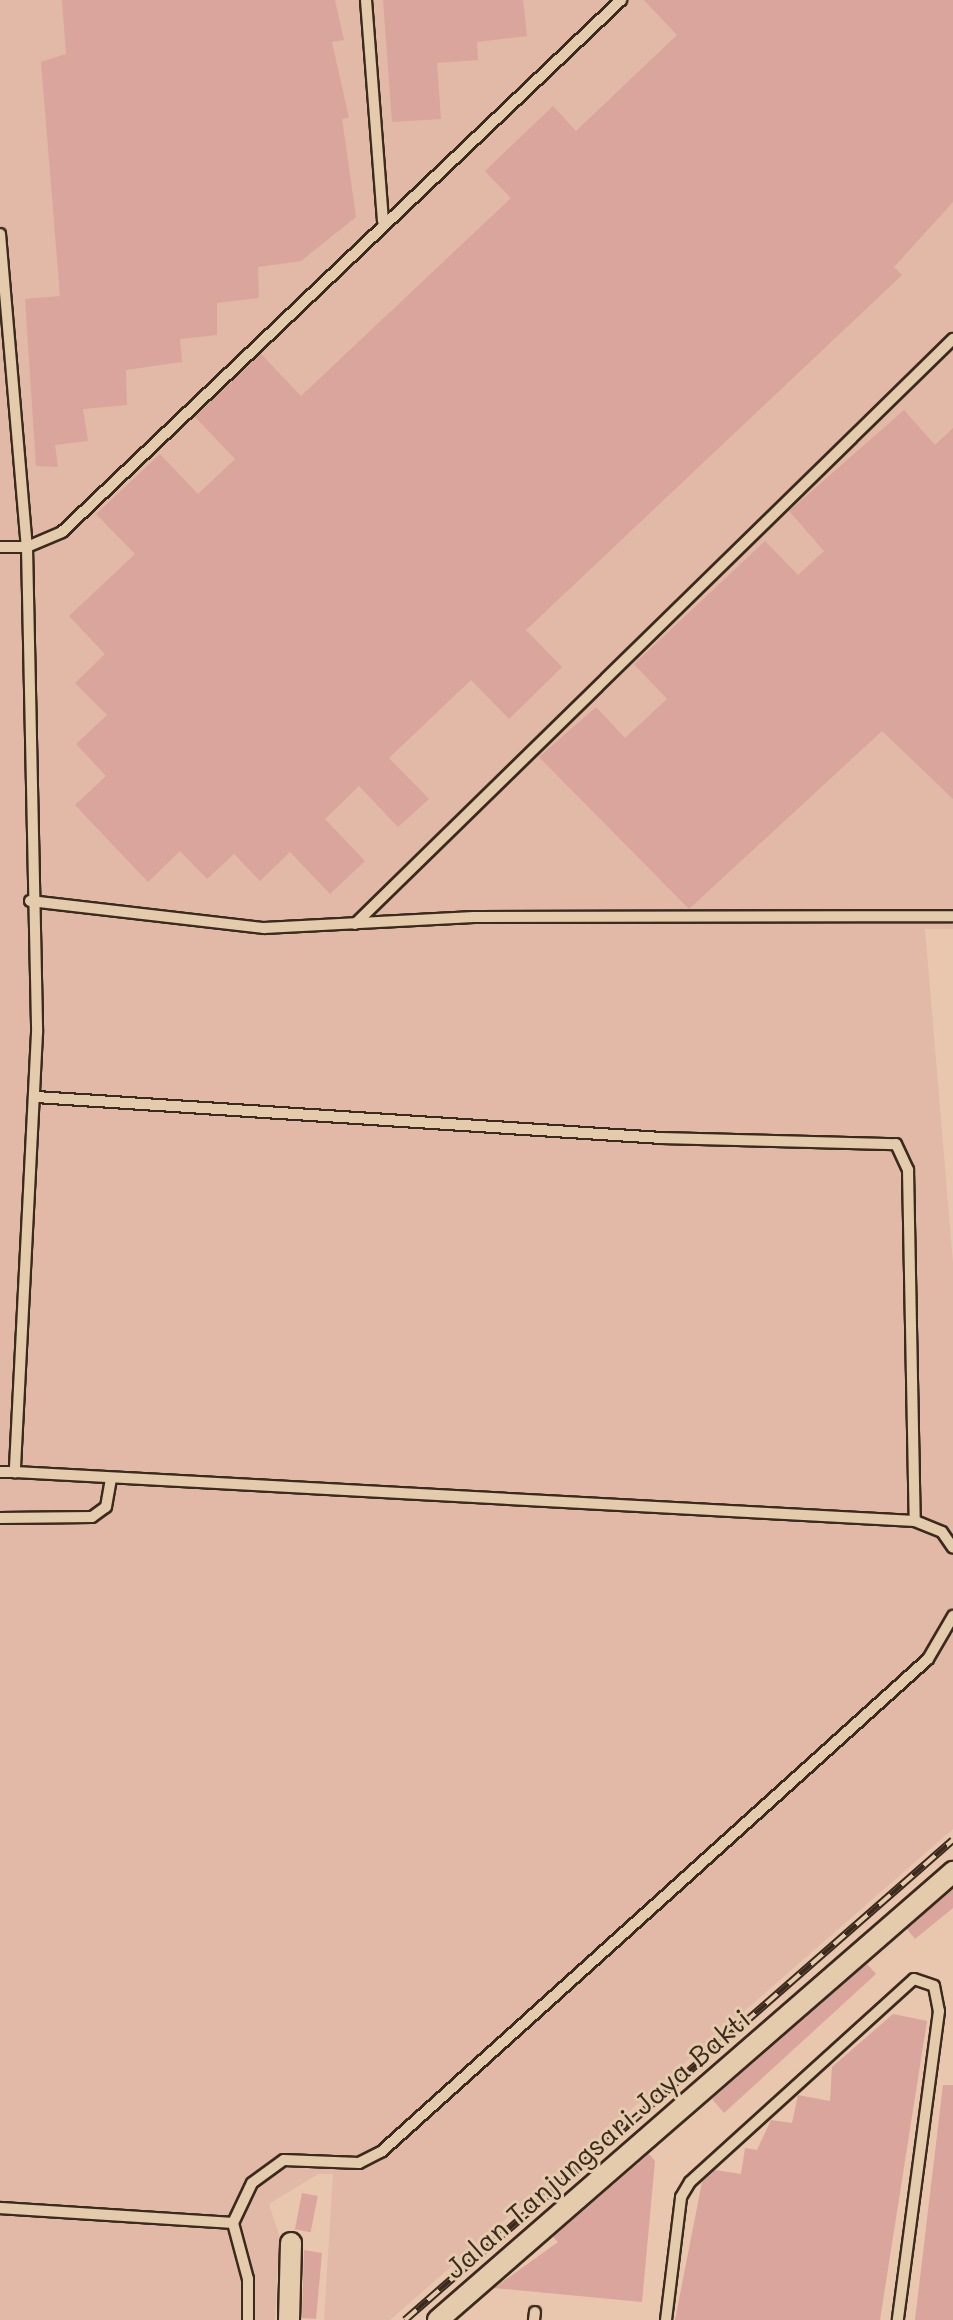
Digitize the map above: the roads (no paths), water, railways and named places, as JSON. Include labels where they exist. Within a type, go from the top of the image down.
[{"type":"street","name":"Jalan Tanjungsari Jaya Bakti","points":[[438,2320],[792,2007],[953,1872]]},
{"type":"street","points":[[289,2320],[291,2243]]},
{"type":"lane","points":[[366,0],[383,221]]},
{"type":"lane","points":[[0,547],[27,547],[62,532],[383,221],[621,0]]},
{"type":"lane","points":[[0,234],[27,547],[30,901],[36,1097],[15,1472]]},
{"type":"lane","points":[[355,924],[953,339]]},
{"type":"lane","points":[[30,901],[264,928],[355,924],[953,916]]},
{"type":"lane","points":[[36,1097],[661,1138],[896,1144],[908,1170],[915,1521]]},
{"type":"lane","points":[[0,1472],[915,1521],[942,1532],[953,1548]]},
{"type":"lane","points":[[0,1518],[92,1517],[106,1507],[111,1479]]},
{"type":"lane","points":[[248,2320],[248,2279],[233,2223],[252,2183],[284,2160],[359,2163],[381,2152],[928,1659],[953,1616]]},
{"type":"lane","points":[[666,2320],[681,2197],[690,2182],[914,1979],[934,1986],[939,2011],[898,2320]]},
{"type":"lane","points":[[0,2208],[233,2223]]},
{"type":"railway","points":[[405,2320],[953,1840]]}]
